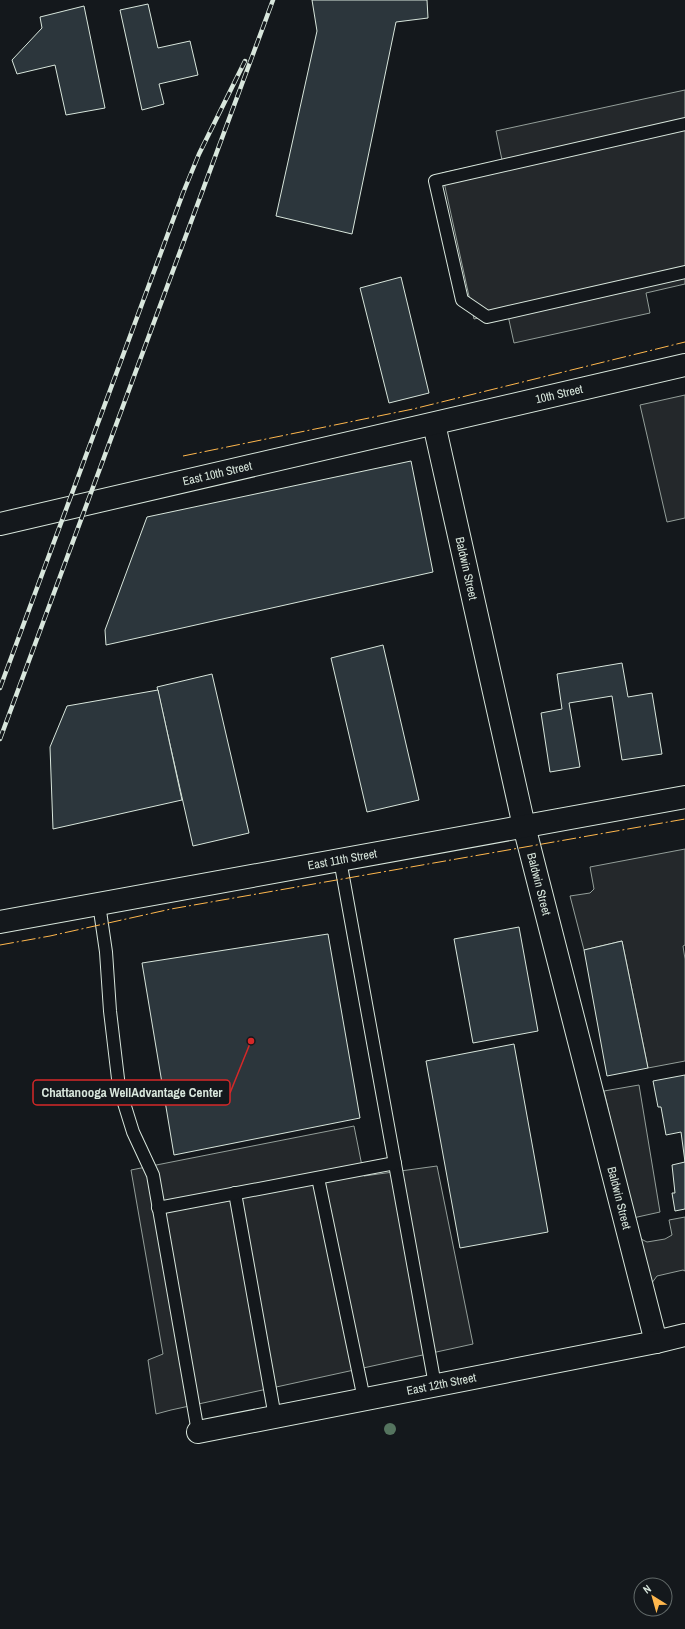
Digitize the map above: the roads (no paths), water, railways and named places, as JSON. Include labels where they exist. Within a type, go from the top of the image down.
[{"type":"street","name":"10th Street","points":[[434,424],[685,365]]},
{"type":"street","name":"East 10th Street","points":[[0,524],[434,424]]},
{"type":"street","name":"Baldwin Street","points":[[434,424],[524,826],[656,1342]]},
{"type":"street","name":"East 11th Street","points":[[0,922],[685,797]]},
{"type":"street","name":"East 12th Street","points":[[198,1432],[656,1342],[685,1335]]},
{"type":"lane","points":[[685,124],[435,181],[462,300],[487,317],[685,272]]},
{"type":"lane","points":[[340,860],[436,1385]]},
{"type":"lane","points":[[99,904],[106,952],[110,1011],[119,1086],[133,1132],[153,1175],[198,1432]]},
{"type":"lane","points":[[158,1208],[395,1163]]},
{"type":"lane","points":[[318,1178],[364,1399]]},
{"type":"lane","points":[[235,1193],[275,1417]]},
{"type":"railway","points":[[0,739],[273,0]]},
{"type":"railway","points":[[0,688],[183,193],[199,154],[245,61]]},
{"type":"place","name":"Chattanooga WellAdvantage Center","points":[[251,1041]]}]
